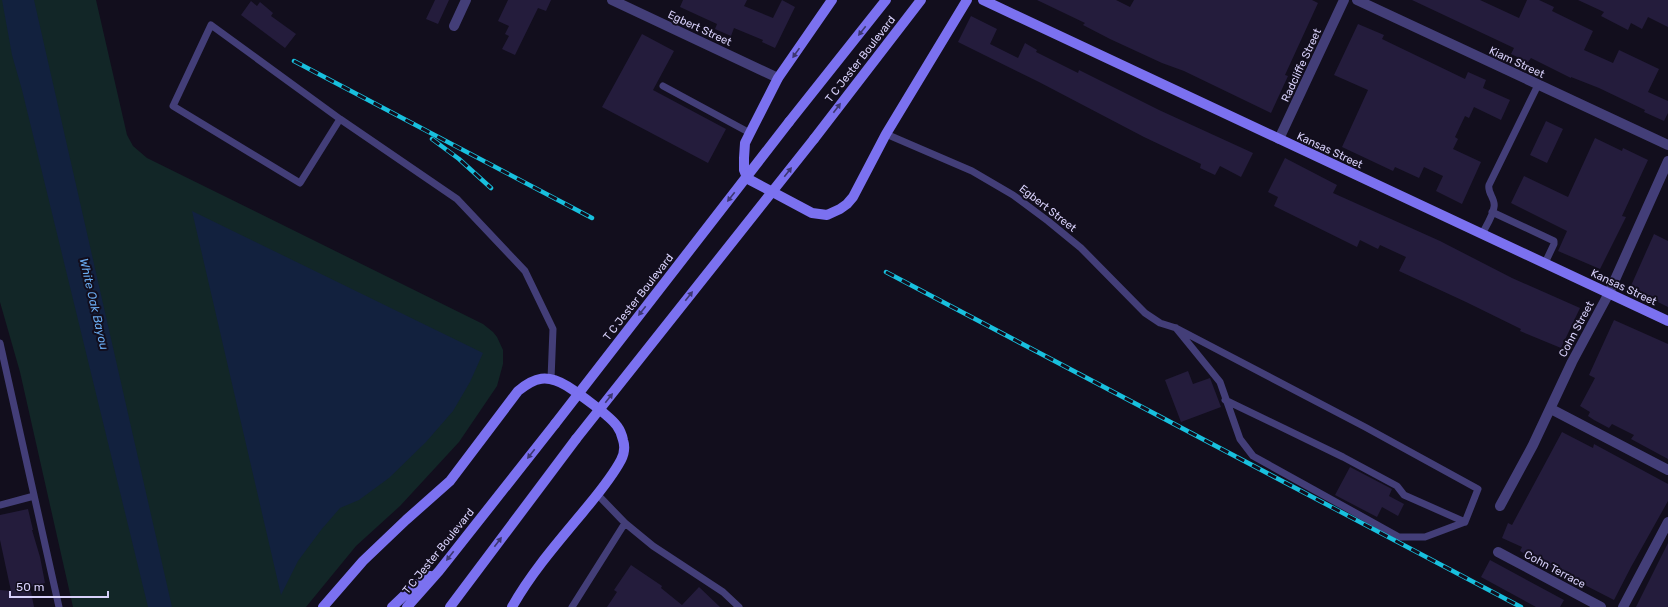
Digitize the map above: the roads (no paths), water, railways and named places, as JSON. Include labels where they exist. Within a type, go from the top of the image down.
[{"type":"main road","points":[[832,0],[778,78],[750,133],[744,150],[746,175],[750,180],[791,203],[812,213],[820,215],[840,209],[853,197],[886,134],[967,0]]},
{"type":"main road","name":"T C Jester Boulevard","points":[[407,607],[439,571],[886,0]]},
{"type":"main road","name":"T C Jester Boulevard","points":[[450,607],[576,439],[814,140],[921,0]]},
{"type":"main road","name":"Kansas Street","points":[[983,0],[1668,322]]},
{"type":"main road","points":[[325,606],[363,561],[450,481],[518,391],[532,380],[545,378],[551,379],[568,387],[610,418],[621,432],[624,447],[621,460],[598,494],[557,544],[519,595],[512,607]]},
{"type":"main road","points":[[392,607],[413,586],[439,571]]},
{"type":"main road","points":[[455,607],[469,582]]},
{"type":"street","points":[[454,26],[466,0]]},
{"type":"street","name":"Egbert Street","points":[[612,0],[778,78]]},
{"type":"street","name":"Radcliffe Street","points":[[1279,139],[1344,0]]},
{"type":"street","name":"Kiam Street","points":[[1357,0],[1668,145]]},
{"type":"street","name":"Cohn Street","points":[[1500,506],[1551,409],[1572,362],[1608,293],[1668,161]]},
{"type":"street","points":[[1551,409],[1668,470]]},
{"type":"street","points":[[1622,607],[1668,522]]},
{"type":"street","name":"Cohn Terrace","points":[[1498,552],[1601,607]]},
{"type":"lane","points":[[340,119],[300,183],[173,106],[211,25],[340,119],[457,199],[525,271],[553,329],[551,379]]},
{"type":"lane","points":[[1482,234],[1492,212],[1494,202],[1488,188],[1489,185],[1538,85]]},
{"type":"lane","points":[[663,86],[750,133]]},
{"type":"lane","name":"Egbert Street","points":[[886,134],[972,171],[1013,195],[1081,248],[1145,314],[1160,323],[1176,328],[1365,426],[1478,489],[1465,522]]},
{"type":"lane","points":[[1492,212],[1554,241],[1545,263]]},
{"type":"lane","points":[[1176,328],[1220,382],[1225,400],[1240,439],[1253,456],[1399,537],[1425,537],[1465,522]]},
{"type":"lane","points":[[0,343],[59,607]]},
{"type":"lane","points":[[1225,400],[1343,456],[1397,486],[1404,495],[1465,522]]},
{"type":"lane","points":[[598,494],[625,523],[653,546],[723,592],[739,607]]},
{"type":"lane","points":[[0,505],[34,496]]},
{"type":"lane","points":[[572,607],[625,523]]},
{"type":"water","name":"White Oak Bayou","points":[[2,0],[34,0],[172,607],[148,607],[22,90],[12,55]]},
{"type":"water","points":[[192,211],[483,353],[470,382],[453,411],[426,442],[389,478],[359,500],[340,508],[321,530],[298,561],[281,595]]},
{"type":"railway","points":[[294,61],[592,218]]},
{"type":"railway","points":[[432,139],[459,159],[491,188]]},
{"type":"railway","points":[[886,272],[1521,607]]}]
